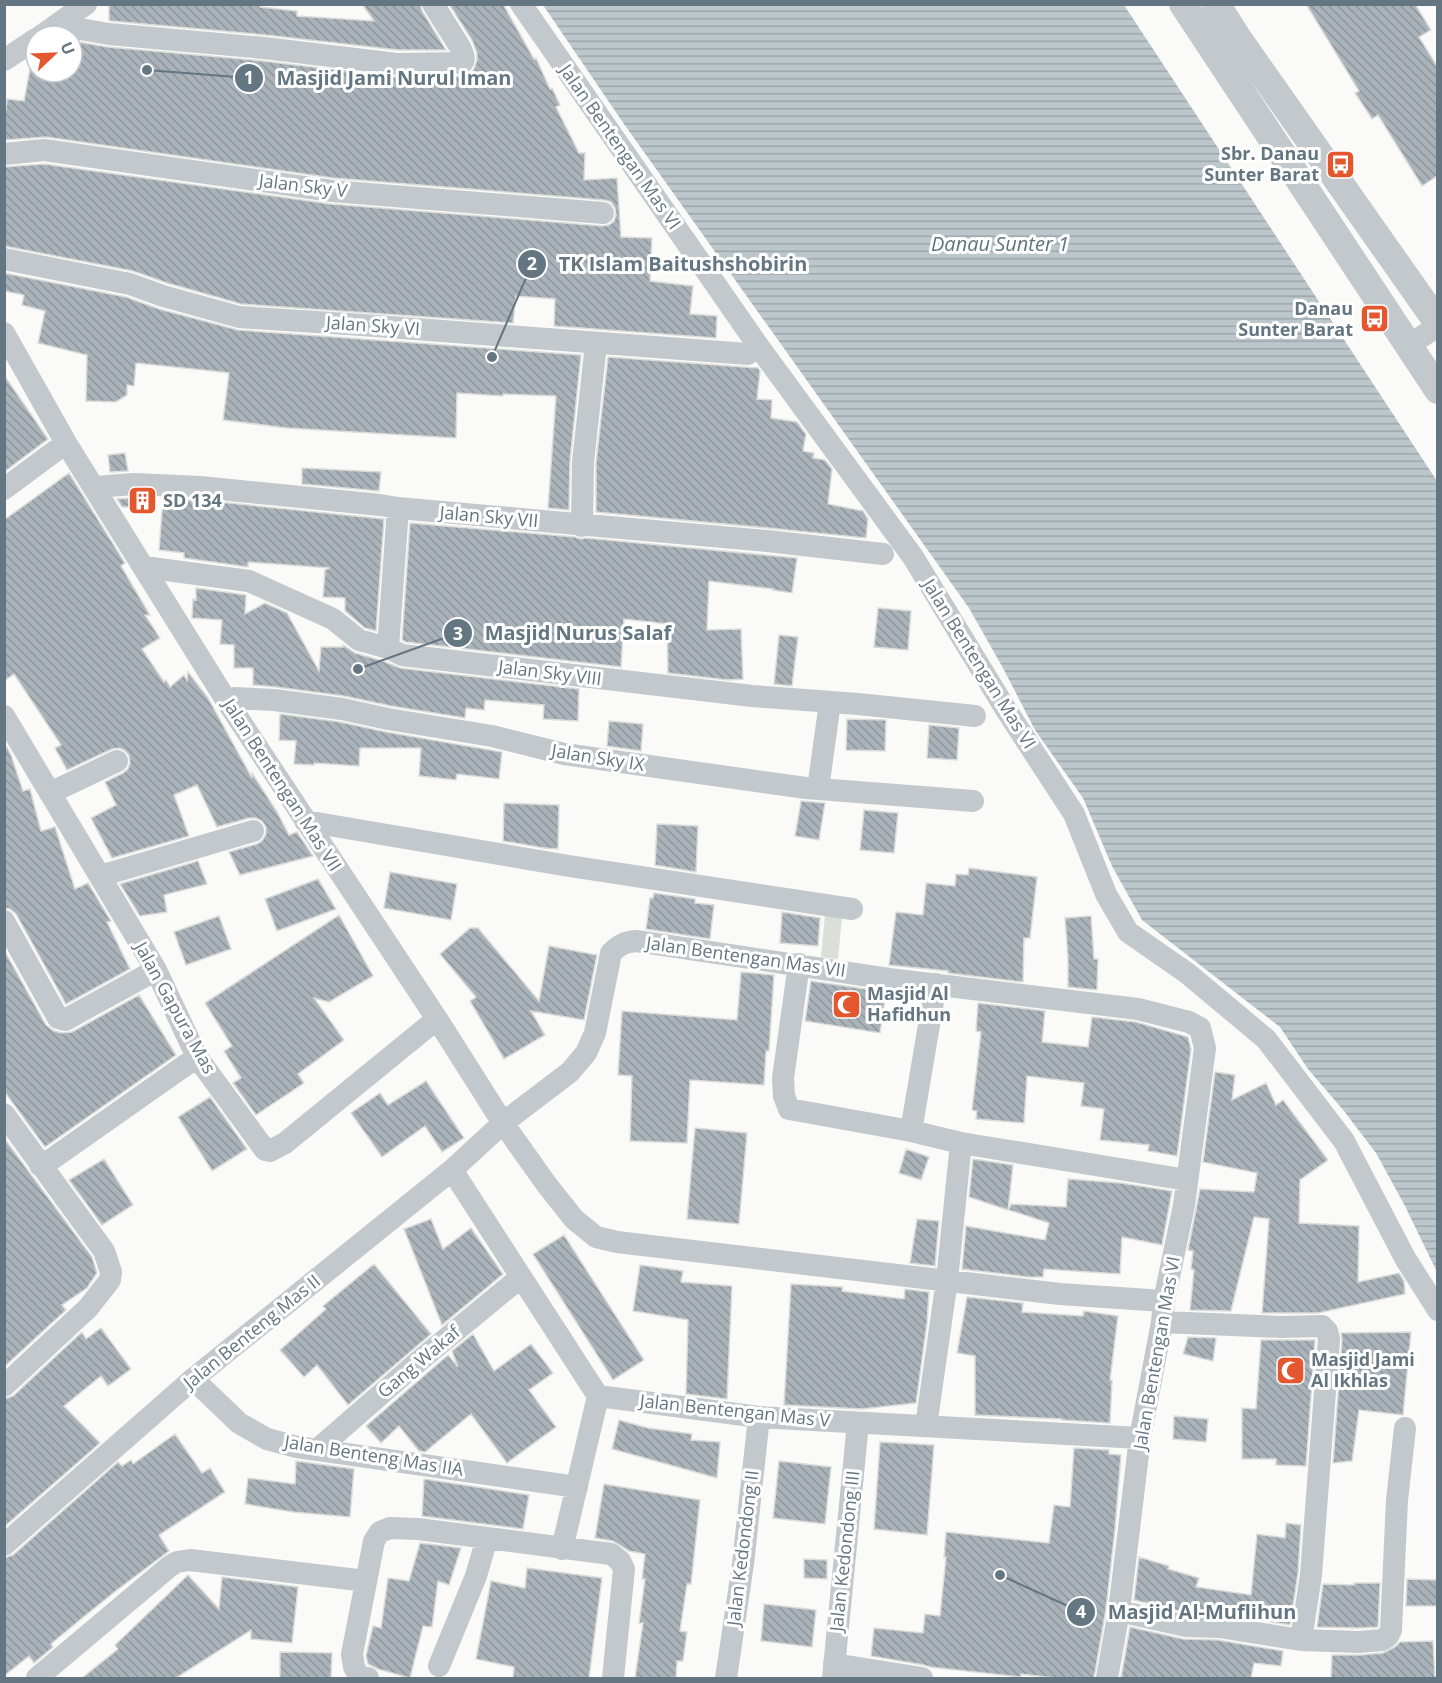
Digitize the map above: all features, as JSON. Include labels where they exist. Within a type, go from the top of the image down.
[{"type":"street","points":[[59,24],[86,4]]},
{"type":"street","points":[[84,33],[264,48],[397,64],[462,63],[464,60],[460,47],[433,4]]},
{"type":"street","name":"Jalan Bentengan Mas VI","points":[[521,4],[759,347],[913,557],[1005,708],[1074,814],[1106,894],[1128,933],[1187,974],[1266,1038],[1344,1141],[1406,1258],[1437,1310]]},
{"type":"street","points":[[1183,4],[1437,390]]},
{"type":"street","points":[[1216,4],[1437,325],[1408,345]]},
{"type":"street","points":[[4,60],[24,47]]},
{"type":"street","name":"Jalan Sky V","points":[[4,154],[44,150],[332,191],[603,213]]},
{"type":"street","name":"Jalan Sky VI","points":[[4,259],[130,284],[163,296],[239,317],[748,354]]},
{"type":"street","name":"Jalan Bentengan Mas VII","points":[[4,333],[66,443],[226,700],[305,821],[437,1018],[503,1123],[574,1219],[596,1237],[616,1242],[1060,1294],[1281,1327],[1322,1326],[1328,1330],[1311,1575],[1301,1641]]},
{"type":"street","points":[[582,526],[583,462],[596,344]]},
{"type":"street","points":[[4,489],[66,443]]},
{"type":"street","name":"Jalan Sky VII","points":[[95,487],[134,484],[200,487],[883,554]]},
{"type":"street","points":[[388,648],[398,508]]},
{"type":"street","name":"Jalan Sky VIII","points":[[144,567],[249,581],[333,619],[359,640],[388,648],[402,655],[752,696],[975,716]]},
{"type":"street","name":"Jalan Sky IX","points":[[226,700],[235,698],[274,700],[342,708],[388,719],[492,736],[564,754],[818,789],[973,801]]},
{"type":"street","points":[[818,789],[830,702]]},
{"type":"street","name":"Jalan Gapura Mas","points":[[4,716],[11,738],[50,793],[156,970],[197,1057],[262,1148],[270,1151],[285,1143],[437,1018]]},
{"type":"street","points":[[50,793],[117,761]]},
{"type":"street","points":[[305,821],[569,866],[852,909]]},
{"type":"street","points":[[100,876],[253,831]]},
{"type":"street","points":[[4,921],[58,1018],[65,1020],[156,970]]},
{"type":"street","name":"Jalan Bentengan Mas VII","points":[[503,1123],[570,1072],[586,1053],[595,1033],[611,953],[618,946],[627,942],[636,941],[936,984],[1138,1009],[1190,1022],[1200,1028]]},
{"type":"street","points":[[799,964],[783,1078],[784,1096],[789,1109],[911,1131],[961,1143],[1187,1180]]},
{"type":"street","points":[[911,1131],[936,984]]},
{"type":"street","name":"Jalan Bentengan Mas VI","points":[[1107,1678],[1119,1611],[1140,1438],[1184,1205],[1205,1048],[1200,1028]]},
{"type":"street","points":[[40,1165],[52,1159],[197,1057]]},
{"type":"street","points":[[4,1114],[104,1251],[111,1272],[110,1280],[88,1308],[4,1386]]},
{"type":"street","name":"Jalan Benteng Mas II","points":[[4,1545],[194,1379],[452,1170],[503,1123]]},
{"type":"street","points":[[926,1426],[947,1280],[961,1143]]},
{"type":"street","points":[[452,1170],[598,1396],[562,1549]]},
{"type":"street","name":"Gang Wakaf","points":[[318,1449],[419,1361],[521,1277]]},
{"type":"street","name":"Jalan Benteng Mas IIA","points":[[194,1379],[239,1424],[267,1439],[297,1447],[577,1487]]},
{"type":"street","name":"Jalan Bentengan Mas V","points":[[598,1396],[759,1417],[1140,1438]]},
{"type":"street","name":"Jalan Kedondong II","points":[[726,1678],[743,1564],[759,1417]]},
{"type":"street","name":"Jalan Kedondong III","points":[[834,1671],[858,1423]]},
{"type":"street","points":[[1119,1611],[1186,1626],[1219,1627],[1301,1641],[1382,1640],[1391,1630],[1397,1500],[1405,1428]]},
{"type":"street","points":[[368,1678],[359,1676],[352,1654],[374,1541],[380,1532],[390,1528],[418,1528],[611,1554],[620,1561],[624,1569],[612,1678]]},
{"type":"street","points":[[439,1666],[476,1576],[488,1538]]},
{"type":"street","points":[[37,1678],[177,1562],[190,1560],[366,1581]]},
{"type":"street","points":[[834,1671],[922,1678]]},
{"type":"shaded area","points":[[825,915],[842,917],[838,959],[821,957]]},
{"type":"water","name":"Danau Sunter 1","points":[[543,5],[1124,5],[1437,481],[1437,1272],[1376,1153],[1308,1069],[1280,1027],[1142,920],[1112,866],[1083,798],[1035,730],[969,608],[624,124]]},
{"type":"building","points":[[109,4],[260,4],[260,7],[297,11],[297,16],[374,21],[362,4],[420,4],[446,50],[398,50],[111,21],[109,20]]},
{"type":"building","points":[[449,4],[503,4],[534,59],[536,58],[550,89],[552,88],[560,105],[556,107],[579,153],[585,153],[584,180],[617,178],[621,237],[652,238],[650,281],[693,286],[690,314],[717,316],[716,338],[554,326],[555,299],[516,296],[513,323],[241,304],[133,271],[4,246],[4,167],[44,164],[331,204],[609,225],[614,221],[615,208],[611,202],[604,200],[333,178],[46,137],[4,140],[4,109],[6,109],[7,99],[24,101],[27,84],[84,84],[84,43],[396,77],[469,75],[477,60],[472,40]]},
{"type":"building","points":[[1306,4],[1415,4],[1431,30],[1419,37],[1437,66],[1437,176],[1422,186],[1378,115],[1372,119],[1355,93],[1359,91]]},
{"type":"building","points":[[4,273],[126,297],[159,309],[238,330],[581,355],[570,461],[569,510],[548,508],[556,396],[457,393],[456,438],[287,428],[223,420],[229,373],[136,363],[134,386],[127,385],[127,395],[116,402],[86,401],[87,355],[38,343],[45,311],[22,305],[24,295],[4,291]]},
{"type":"building","points":[[608,357],[758,368],[760,371],[757,399],[772,400],[771,418],[797,422],[806,434],[803,451],[814,453],[813,458],[825,460],[832,469],[828,504],[863,511],[868,519],[866,538],[596,512],[596,463]]},
{"type":"building","points":[[4,375],[48,439],[4,472]]},
{"type":"building","points":[[125,453],[128,471],[110,472],[108,455]]},
{"type":"building","points":[[302,468],[381,472],[379,491],[302,484]]},
{"type":"building","points":[[69,473],[125,563],[121,566],[150,615],[145,615],[160,638],[142,649],[164,682],[166,680],[170,687],[184,675],[187,681],[188,672],[208,698],[252,778],[252,773],[289,835],[297,832],[313,856],[240,875],[229,852],[262,841],[266,834],[266,827],[262,821],[249,818],[217,827],[197,785],[174,795],[189,836],[112,858],[91,818],[116,805],[105,782],[128,769],[129,755],[119,748],[112,749],[67,770],[55,748],[61,745],[14,674],[4,681],[4,520]]},
{"type":"building","points":[[132,498],[133,507],[122,507],[117,499]]},
{"type":"building","points":[[163,499],[199,500],[384,519],[376,631],[365,628],[345,611],[345,598],[323,597],[325,570],[330,568],[248,562],[248,567],[184,558],[184,553],[159,550]]},
{"type":"building","points":[[410,523],[797,558],[792,593],[709,581],[707,630],[741,629],[743,679],[728,680],[668,673],[667,624],[624,619],[621,667],[406,642],[402,640]]},
{"type":"building","points":[[196,588],[246,595],[245,614],[265,603],[287,613],[319,671],[321,647],[343,647],[343,645],[355,653],[400,668],[579,689],[578,721],[543,719],[544,705],[485,700],[484,710],[466,708],[465,718],[344,696],[253,685],[253,668],[234,668],[234,645],[220,644],[222,620],[192,618]]},
{"type":"building","points":[[878,608],[911,611],[908,650],[874,647]]},
{"type":"building","points":[[779,635],[798,637],[792,686],[774,684]]},
{"type":"building","points":[[280,714],[340,722],[502,752],[499,779],[457,774],[456,780],[419,776],[421,748],[360,748],[359,766],[294,764],[296,741],[279,740]]},
{"type":"building","points":[[847,719],[886,720],[885,751],[846,750]]},
{"type":"building","points":[[609,721],[643,724],[641,751],[607,746]]},
{"type":"building","points":[[929,725],[959,728],[957,760],[927,758]]},
{"type":"building","points":[[7,747],[23,791],[30,789],[41,831],[55,827],[75,889],[88,883],[111,921],[107,922],[130,969],[66,1004],[16,914],[4,908],[4,748]]},
{"type":"building","points":[[801,801],[825,803],[819,840],[795,836]]},
{"type":"building","points":[[504,803],[559,805],[558,849],[503,841]]},
{"type":"building","points":[[864,810],[898,813],[894,853],[860,850]]},
{"type":"building","points":[[657,824],[698,826],[696,872],[655,865]]},
{"type":"building","points":[[198,861],[207,884],[164,895],[167,912],[140,916],[120,884]]},
{"type":"building","points":[[969,868],[1037,877],[1030,938],[1024,938],[1023,982],[889,965],[896,912],[923,915],[926,883],[955,886],[956,874],[968,875]]},
{"type":"building","points":[[390,872],[457,884],[451,920],[384,908]]},
{"type":"building","points":[[318,879],[336,909],[277,931],[265,899]]},
{"type":"building","points":[[654,893],[695,899],[695,903],[714,905],[710,939],[646,929],[650,898],[653,898]]},
{"type":"building","points":[[782,912],[820,918],[818,946],[780,943]]},
{"type":"building","points":[[339,915],[373,976],[329,1002],[314,998],[344,1040],[298,1074],[304,1083],[256,1115],[233,1083],[241,1078],[224,1051],[232,1046],[205,1003]]},
{"type":"building","points":[[219,916],[231,949],[186,965],[174,932]]},
{"type":"building","points":[[1091,916],[1094,959],[1098,959],[1097,990],[1068,987],[1065,918]]},
{"type":"building","points":[[470,928],[478,928],[539,1001],[549,946],[597,955],[584,1020],[531,1011],[545,1035],[504,1059],[470,1001],[476,997],[440,954]]},
{"type":"building","points":[[4,950],[46,1025],[54,1031],[72,1032],[139,995],[176,1055],[45,1147],[4,1091]]},
{"type":"building","points":[[741,972],[774,975],[769,1051],[766,1051],[764,1085],[690,1080],[687,1143],[630,1141],[632,1076],[618,1075],[622,1011],[737,1020]]},
{"type":"building","name":"Masjid Al Hafidhun","points":[[811,981],[886,992],[880,1033],[805,1021]]},
{"type":"building","points":[[978,1003],[1045,1011],[1042,1042],[1088,1047],[1092,1017],[1136,1022],[1188,1037],[1191,1049],[1177,1156],[1148,1151],[1149,1145],[1100,1140],[1104,1109],[1081,1106],[1084,1083],[1027,1076],[1024,1123],[976,1119],[977,1111],[972,1110],[981,1032],[976,1031]]},
{"type":"building","points":[[1215,1072],[1235,1075],[1232,1100],[1266,1083],[1276,1105],[1283,1100],[1328,1160],[1300,1180],[1299,1223],[1359,1226],[1358,1282],[1399,1273],[1404,1281],[1405,1294],[1318,1313],[1262,1313],[1269,1219],[1254,1217],[1231,1311],[1190,1310],[1194,1270],[1191,1269],[1193,1251],[1188,1250],[1200,1189],[1254,1192],[1257,1173],[1203,1162]]},
{"type":"building","points":[[426,1081],[464,1138],[442,1152],[425,1126],[382,1157],[351,1113],[380,1093],[388,1105]]},
{"type":"building","points":[[210,1097],[247,1149],[212,1171],[178,1117]]},
{"type":"building","points":[[695,1128],[747,1133],[739,1224],[687,1219]]},
{"type":"building","points":[[4,1138],[92,1257],[97,1273],[87,1288],[62,1305],[66,1310],[4,1367]]},
{"type":"building","points":[[906,1149],[929,1157],[921,1180],[899,1173]]},
{"type":"building","points":[[104,1159],[133,1205],[102,1225],[69,1180]]},
{"type":"building","points":[[973,1159],[1013,1165],[1008,1210],[969,1197]]},
{"type":"building","points":[[1068,1179],[1121,1183],[1172,1191],[1162,1245],[1122,1237],[1120,1274],[1044,1269],[1043,1277],[1028,1277],[962,1269],[966,1226],[1045,1240],[1049,1223],[1009,1210],[1011,1204],[1066,1207]]},
{"type":"building","points":[[431,1219],[443,1249],[471,1228],[503,1274],[442,1325],[404,1229]]},
{"type":"building","points":[[917,1219],[939,1221],[935,1266],[910,1263]]},
{"type":"building","points":[[564,1235],[644,1360],[613,1380],[533,1254]]},
{"type":"building","points":[[374,1264],[431,1334],[348,1405],[317,1365],[304,1377],[280,1350],[326,1309],[323,1306]]},
{"type":"building","points":[[640,1265],[683,1271],[681,1282],[732,1286],[727,1399],[686,1394],[688,1320],[633,1311]]},
{"type":"building","points":[[791,1284],[843,1287],[842,1291],[904,1299],[905,1289],[929,1292],[916,1403],[862,1409],[784,1405]]},
{"type":"building","points":[[967,1297],[1023,1303],[1022,1312],[1083,1316],[1084,1311],[1118,1316],[1110,1380],[1112,1380],[1110,1423],[975,1415],[975,1356],[957,1353]]},
{"type":"building","points":[[101,1328],[131,1369],[108,1386],[101,1376],[64,1406],[100,1443],[4,1527],[4,1399],[13,1396],[82,1332],[86,1339]]},
{"type":"building","points":[[1411,1332],[1403,1415],[1359,1410],[1352,1461],[1333,1463],[1341,1333]]},
{"type":"building","points":[[473,1334],[494,1371],[531,1344],[553,1373],[529,1390],[556,1427],[507,1463],[471,1414],[425,1452],[419,1451],[399,1426],[381,1443],[366,1426],[448,1355],[458,1367],[452,1351]]},
{"type":"building","points":[[1188,1337],[1216,1338],[1213,1361],[1183,1354]]},
{"type":"building","points":[[1261,1340],[1315,1340],[1306,1466],[1276,1465],[1276,1459],[1242,1459],[1242,1408],[1256,1409]]},
{"type":"building","points":[[1174,1416],[1208,1419],[1206,1442],[1173,1439]]},
{"type":"building","points":[[619,1420],[648,1428],[692,1434],[691,1440],[720,1442],[717,1478],[612,1449]]},
{"type":"building","points":[[175,1434],[202,1473],[210,1468],[225,1492],[159,1535],[169,1551],[81,1619],[51,1644],[53,1647],[34,1663],[29,1656],[4,1676],[4,1558],[13,1555],[118,1462],[122,1466],[131,1460],[133,1464]]},
{"type":"building","points":[[880,1442],[934,1445],[927,1535],[874,1529]]},
{"type":"building","points":[[1074,1448],[1109,1450],[1109,1454],[1121,1455],[1106,1609],[1094,1678],[1055,1678],[1021,1674],[1021,1677],[930,1667],[871,1656],[874,1628],[923,1633],[925,1614],[940,1616],[946,1532],[1049,1543],[1054,1505],[1070,1507]]},
{"type":"building","points":[[296,1461],[354,1469],[350,1517],[293,1512],[245,1504],[248,1478],[295,1484]]},
{"type":"building","points":[[779,1461],[831,1467],[825,1524],[773,1518]]},
{"type":"building","points":[[424,1479],[529,1495],[523,1529],[422,1516]]},
{"type":"building","points":[[604,1484],[700,1500],[691,1584],[687,1584],[680,1631],[687,1632],[683,1661],[677,1661],[676,1678],[635,1678],[643,1623],[639,1623],[645,1579],[642,1579],[645,1554],[629,1551],[613,1541],[595,1538]]},
{"type":"building","points":[[1286,1523],[1301,1525],[1298,1573],[1290,1625],[1221,1614],[1188,1613],[1134,1600],[1139,1557],[1199,1578],[1196,1587],[1251,1595],[1257,1534],[1285,1538]]},
{"type":"building","points":[[420,1543],[461,1548],[449,1585],[438,1581],[432,1627],[423,1626],[410,1678],[368,1664],[366,1656],[373,1626],[381,1628],[388,1578],[409,1581]]},
{"type":"building","points":[[804,1559],[827,1560],[827,1579],[804,1578]]},
{"type":"building","points":[[527,1568],[602,1578],[589,1678],[513,1678],[514,1667],[476,1659],[491,1581],[525,1588]]},
{"type":"building","points":[[188,1575],[219,1609],[222,1577],[298,1587],[292,1643],[251,1639],[251,1630],[176,1678],[82,1678],[118,1649],[115,1645]]},
{"type":"building","points":[[1407,1579],[1437,1580],[1437,1606],[1406,1606]]},
{"type":"building","points":[[1354,1583],[1380,1583],[1378,1627],[1317,1627],[1323,1584],[1354,1585]]},
{"type":"building","points":[[764,1604],[816,1610],[812,1647],[761,1641]]},
{"type":"building","points":[[1130,1627],[1183,1639],[1218,1640],[1283,1651],[1281,1666],[1254,1663],[1251,1678],[1121,1678]]},
{"type":"building","points":[[1433,1641],[1435,1678],[1331,1678],[1332,1655],[1383,1653],[1400,1642]]},
{"type":"building","points":[[280,1652],[332,1653],[331,1678],[280,1678]]},
{"type":"place","name":"Masjid Jami Nurul Iman","points":[[147,70]]},
{"type":"place","name":"Sbr. Danau Sunter Barat","points":[[1340,164]]},
{"type":"place","name":"Danau Sunter Barat","points":[[1374,319]]},
{"type":"place","name":"TK Islam Baitushshobirin","points":[[492,357]]},
{"type":"place","name":"SD 134","points":[[142,501]]},
{"type":"place","name":"Masjid Nurus Salaf","points":[[358,669]]},
{"type":"place","name":"Masjid Al Hafidhun","points":[[846,1004]]},
{"type":"place","name":"Masjid Jami Al Ikhlas","points":[[1290,1370]]},
{"type":"place","name":"Masjid Al-Muflihun","points":[[1000,1575]]}]
